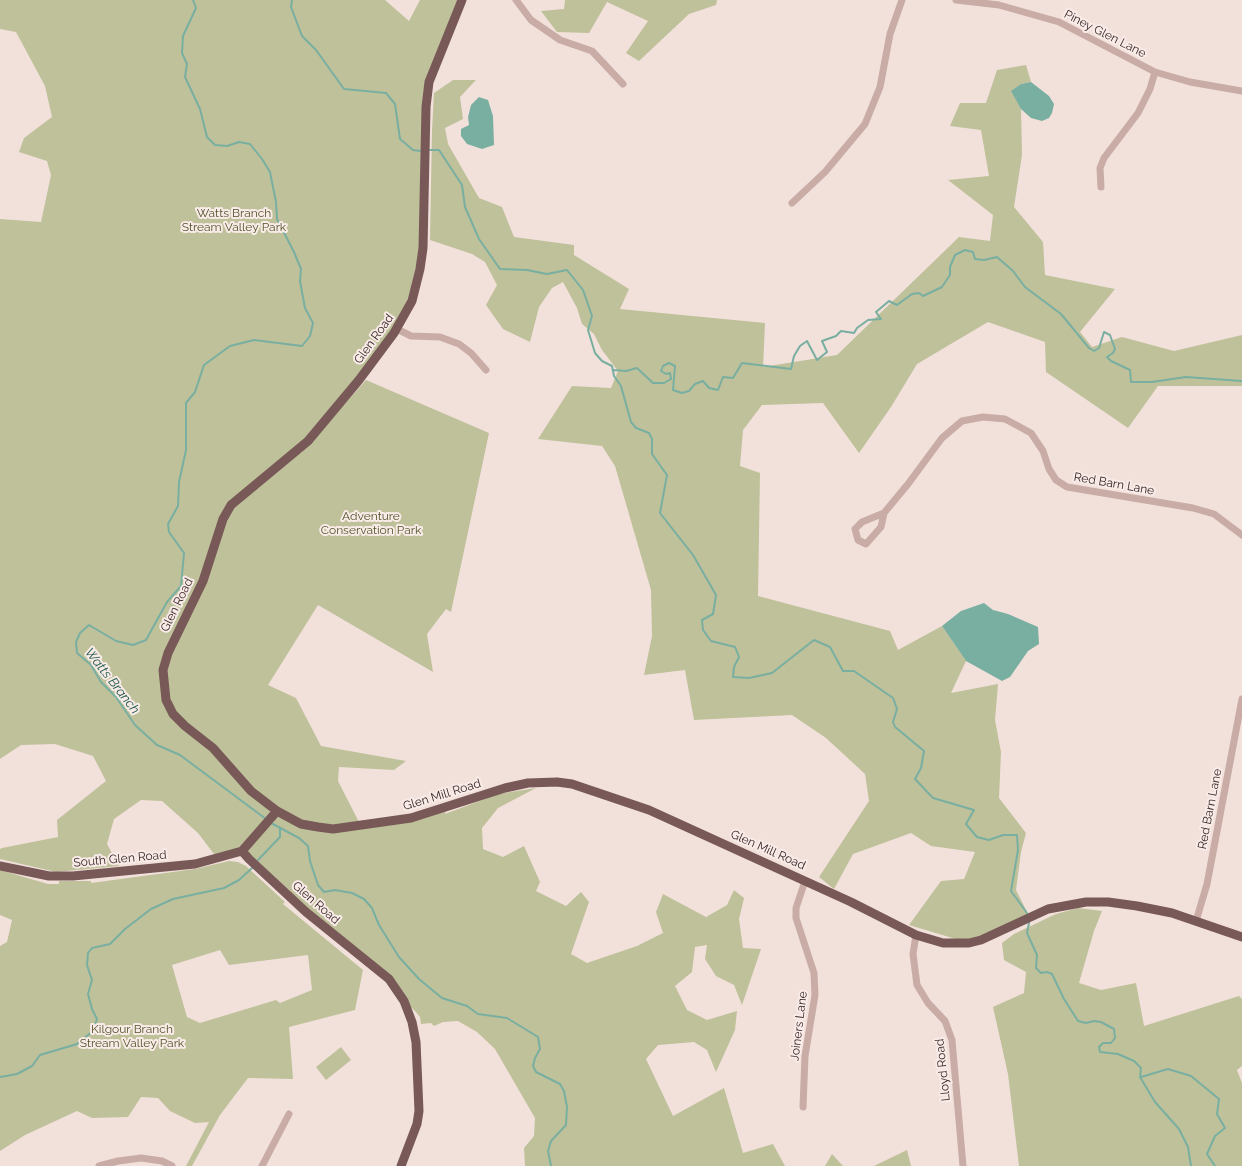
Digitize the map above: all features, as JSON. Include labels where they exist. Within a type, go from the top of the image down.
[{"type":"main road","name":"Glen Road","points":[[275,814],[251,791],[213,748],[185,726],[173,714],[166,700],[163,670],[168,653],[203,581],[223,519],[231,505],[308,441],[360,379],[397,329],[412,301],[420,269],[423,248],[426,107],[429,82],[462,0]]},
{"type":"main road","name":"Glen Mill Road","points":[[275,814],[301,824],[332,829],[411,818],[505,788],[528,783],[556,782],[572,784],[649,810],[805,881],[916,935],[943,943],[969,943],[981,940],[1048,909],[1086,902],[1108,902],[1172,913],[1242,937]]},
{"type":"main road","points":[[242,851],[275,814]]},
{"type":"main road","name":"Glen Road","points":[[242,851],[306,912],[389,979],[404,1001],[412,1022],[416,1042],[419,1112],[417,1124],[401,1166]]},
{"type":"main road","name":"South Glen Road","points":[[0,866],[50,876],[73,876],[195,864],[242,851]]},
{"type":"street","points":[[516,0],[531,20],[560,40],[592,51],[623,84]]},
{"type":"street","points":[[792,203],[825,172],[866,124],[880,88],[890,34],[902,0]]},
{"type":"street","name":"Piney Glen Lane","points":[[956,0],[999,5],[1059,22],[1154,72],[1190,82],[1242,91]]},
{"type":"street","points":[[1101,187],[1100,168],[1104,158],[1138,113],[1150,89],[1154,72]]},
{"type":"street","points":[[397,329],[411,336],[440,337],[459,344],[471,353],[486,370]]},
{"type":"street","name":"Red Barn Lane","points":[[884,513],[862,522],[855,530],[858,540],[866,544],[881,527],[884,513],[908,484],[942,438],[962,422],[983,417],[1005,419],[1031,433],[1044,451],[1050,469],[1056,480],[1066,487],[1193,508],[1214,514],[1242,535]]},
{"type":"street","name":"Red Barn Lane","points":[[1196,921],[1207,884],[1242,699]]},
{"type":"street","name":"Joiners Lane","points":[[803,1107],[805,1056],[815,995],[814,973],[796,918],[796,908],[805,881]]},
{"type":"street","name":"Lloyd Road","points":[[916,935],[913,954],[917,985],[928,1003],[945,1021],[952,1040],[963,1166]]},
{"type":"street","points":[[262,1166],[289,1114]]},
{"type":"street","points":[[99,1166],[118,1160],[141,1158],[162,1161],[172,1166]]},
{"type":"green space","name":"Watts Branch Stream Valley Park","points":[[0,0],[385,0],[409,21],[420,0],[458,0],[429,82],[426,256],[417,289],[404,318],[303,447],[301,453],[366,380],[489,433],[451,612],[446,609],[427,634],[433,672],[318,605],[268,685],[296,698],[321,746],[406,761],[394,770],[339,767],[338,781],[361,826],[446,810],[445,814],[498,794],[536,788],[498,808],[482,828],[483,849],[503,857],[524,846],[540,882],[536,891],[566,906],[581,892],[589,902],[571,954],[587,963],[637,946],[663,933],[656,912],[663,894],[706,917],[727,905],[734,890],[744,898],[739,919],[743,948],[761,949],[742,1005],[734,985],[716,976],[705,959],[707,945],[695,947],[692,972],[675,986],[687,1010],[707,1020],[737,1011],[735,1030],[716,1072],[707,1050],[694,1042],[658,1045],[646,1059],[673,1116],[724,1088],[743,1153],[773,1144],[785,1166],[525,1166],[524,1148],[534,1136],[535,1118],[495,1049],[477,1032],[458,1021],[443,1022],[434,1026],[431,1023],[421,1024],[420,1017],[404,1001],[389,979],[242,851],[217,858],[198,833],[162,801],[141,800],[114,819],[107,844],[119,866],[56,872],[0,859],[0,849],[2,848],[58,837],[57,820],[106,781],[93,756],[55,744],[21,745],[0,759],[0,219],[41,222],[51,175],[47,161],[19,152],[24,138],[52,117],[45,86],[16,32],[0,29]]},
{"type":"green space","points":[[565,0],[717,0],[716,5],[689,14],[639,61],[626,53],[648,21],[607,2],[589,33],[557,32],[541,11],[564,9]]},
{"type":"green space","points":[[1026,65],[1031,82],[1021,84],[1012,91],[1021,109],[1022,155],[1014,207],[1043,242],[1045,275],[1115,289],[1080,332],[1092,347],[1122,337],[1174,351],[1242,335],[1242,386],[1158,386],[1128,428],[1046,372],[1045,342],[988,322],[917,364],[891,407],[859,453],[823,403],[762,405],[743,430],[740,466],[760,473],[758,596],[890,631],[898,650],[942,626],[966,661],[951,693],[998,684],[995,720],[1001,752],[999,798],[1026,833],[1021,852],[1016,890],[1030,918],[969,943],[909,925],[941,881],[964,879],[975,852],[931,846],[911,833],[853,854],[834,889],[819,877],[869,801],[865,774],[826,738],[792,715],[694,720],[685,670],[644,675],[652,636],[651,590],[615,466],[602,446],[538,439],[572,386],[611,388],[618,371],[602,350],[594,334],[582,324],[577,308],[563,282],[552,288],[539,307],[530,342],[503,329],[486,305],[497,285],[485,262],[472,254],[430,240],[434,93],[453,80],[476,80],[460,97],[463,119],[445,128],[448,144],[479,198],[502,207],[514,237],[574,245],[574,255],[629,289],[620,309],[765,323],[763,367],[837,355],[959,237],[990,241],[993,215],[948,180],[989,176],[981,130],[950,126],[960,103],[986,103],[997,70]]},
{"type":"green space","name":"Kilgour Branch Stream Valley Park","points":[[229,861],[238,862],[246,866],[285,902],[283,904],[363,970],[355,1010],[289,1027],[293,1079],[248,1078],[220,1115],[192,1166],[186,1166],[209,1122],[195,1123],[170,1111],[158,1098],[141,1097],[128,1117],[92,1118],[77,1111],[25,1135],[0,1151],[0,946],[7,942],[12,920],[0,915],[0,870],[48,884],[59,884],[59,881],[91,881],[91,883],[195,869]],"holes":[[[220,950],[229,965],[308,955],[312,990],[280,1003],[276,1000],[200,1023],[187,1017],[172,965]]]},
{"type":"green space","points":[[1078,908],[1102,911],[1094,931],[1079,983],[1101,990],[1136,983],[1144,1026],[1239,996],[1242,999],[1242,1066],[1237,1070],[1242,1083],[1242,1166],[1019,1166],[1008,1074],[993,1007],[1024,993],[1026,972],[1004,960],[1002,943],[1014,934],[1056,914]]},
{"type":"green space","points":[[341,1047],[351,1060],[326,1080],[316,1067]]},
{"type":"green space","points":[[907,1150],[911,1166],[874,1166]]},
{"type":"green space","points":[[832,1154],[843,1166],[825,1166]]},
{"type":"water","points":[[1031,82],[1049,96],[1054,104],[1049,118],[1042,121],[1031,118],[1021,109],[1011,91],[1021,84]]},
{"type":"water","points":[[479,97],[488,100],[493,116],[494,145],[482,149],[467,144],[461,136],[461,129],[469,125],[468,117],[471,105]]},
{"type":"water","points":[[984,603],[993,610],[1008,614],[1038,627],[1039,644],[1028,651],[1010,677],[1002,681],[966,661],[942,626],[961,611]]},
{"type":"waterway","name":"Watts Branch","points":[[193,0],[196,8],[183,36],[182,53],[187,64],[185,77],[200,109],[207,137],[215,145],[227,146],[239,142],[250,144],[270,172],[276,202],[277,219],[301,269],[300,281],[305,308],[313,323],[310,336],[302,346],[254,340],[230,346],[204,365],[195,392],[186,403],[186,450],[179,482],[178,506],[168,524],[169,532],[184,553],[181,586],[167,602],[146,640],[133,645],[116,641],[89,625],[80,633],[76,642],[77,653],[91,665],[101,682],[116,697],[135,725],[157,745],[180,755],[266,819]]},
{"type":"waterway","points":[[292,0],[291,7],[302,36],[316,50],[344,89],[386,93],[395,104],[400,139],[413,150],[421,151]]},
{"type":"waterway","points":[[430,150],[439,150],[462,185],[465,207],[479,239],[500,269],[527,270],[547,274],[567,270],[583,290],[592,316],[588,330],[595,353],[602,361],[612,366],[614,376],[621,386],[631,422],[636,428],[649,433],[652,439],[652,454],[667,475],[660,513],[693,555],[716,595],[713,614],[702,620],[703,630],[711,641],[735,647],[739,657],[734,667],[733,677],[749,678],[772,673],[814,640],[830,647],[843,671],[854,671],[893,698],[897,709],[893,722],[895,727],[924,751],[921,768],[915,779],[933,798],[974,810],[966,824],[977,837],[989,840],[1003,835],[1017,835],[1018,850],[1011,891],[1027,913]]},
{"type":"waterway","points":[[613,370],[626,371],[637,368],[653,383],[664,383],[671,379],[670,373],[666,374],[661,371],[663,366],[669,363],[675,366],[673,390],[682,393],[689,391],[695,384],[703,381],[709,388],[718,390],[723,377],[733,378],[742,363],[791,369],[794,356],[800,346],[807,341],[817,360],[827,352],[822,341],[836,336],[841,331],[854,333],[857,328],[868,320],[881,319],[876,312],[889,301],[897,305],[912,294],[919,293],[923,296],[942,287],[950,275],[950,267],[955,255],[965,250],[973,252],[975,259],[984,260],[997,257],[1013,271],[1025,287],[1061,314],[1089,348],[1094,351],[1099,348],[1104,332],[1110,335],[1115,349],[1113,353],[1107,357],[1111,361],[1130,370],[1131,382],[1152,382],[1186,377],[1242,381]]},
{"type":"waterway","name":"Watts Branch","points":[[271,823],[299,838],[308,846],[310,861],[318,885],[324,892],[335,890],[352,893],[364,899],[372,908],[379,925],[399,957],[419,979],[442,998],[467,1006],[478,1014],[507,1018],[538,1037],[540,1049],[533,1066],[536,1072],[560,1084],[564,1091],[567,1107],[566,1125],[551,1141],[548,1151],[551,1166]]},
{"type":"waterway","points":[[258,860],[280,837],[280,828]]},
{"type":"waterway","points":[[0,1077],[17,1074],[32,1066],[40,1055],[77,1044],[93,1031],[97,1019],[92,1009],[88,994],[92,980],[87,965],[88,953],[92,948],[110,944],[125,929],[151,909],[173,899],[224,888],[239,880],[252,868]]},
{"type":"waterway","points":[[1029,923],[1027,933],[1037,955],[1036,968],[1041,973],[1047,972],[1052,974],[1064,999],[1078,1021],[1086,1023],[1094,1021],[1101,1022],[1114,1029],[1115,1038],[1111,1043],[1103,1043],[1099,1047],[1100,1052],[1118,1054],[1134,1061],[1141,1068],[1140,1077],[1155,1102],[1179,1129],[1188,1147],[1191,1166]]},
{"type":"waterway","points":[[1141,1077],[1168,1069],[1191,1076],[1219,1099],[1217,1114],[1225,1128],[1215,1136],[1207,1154],[1215,1166]]},
{"type":"park label","name":"Adventure Conservation Park","points":[[371,523]]}]
